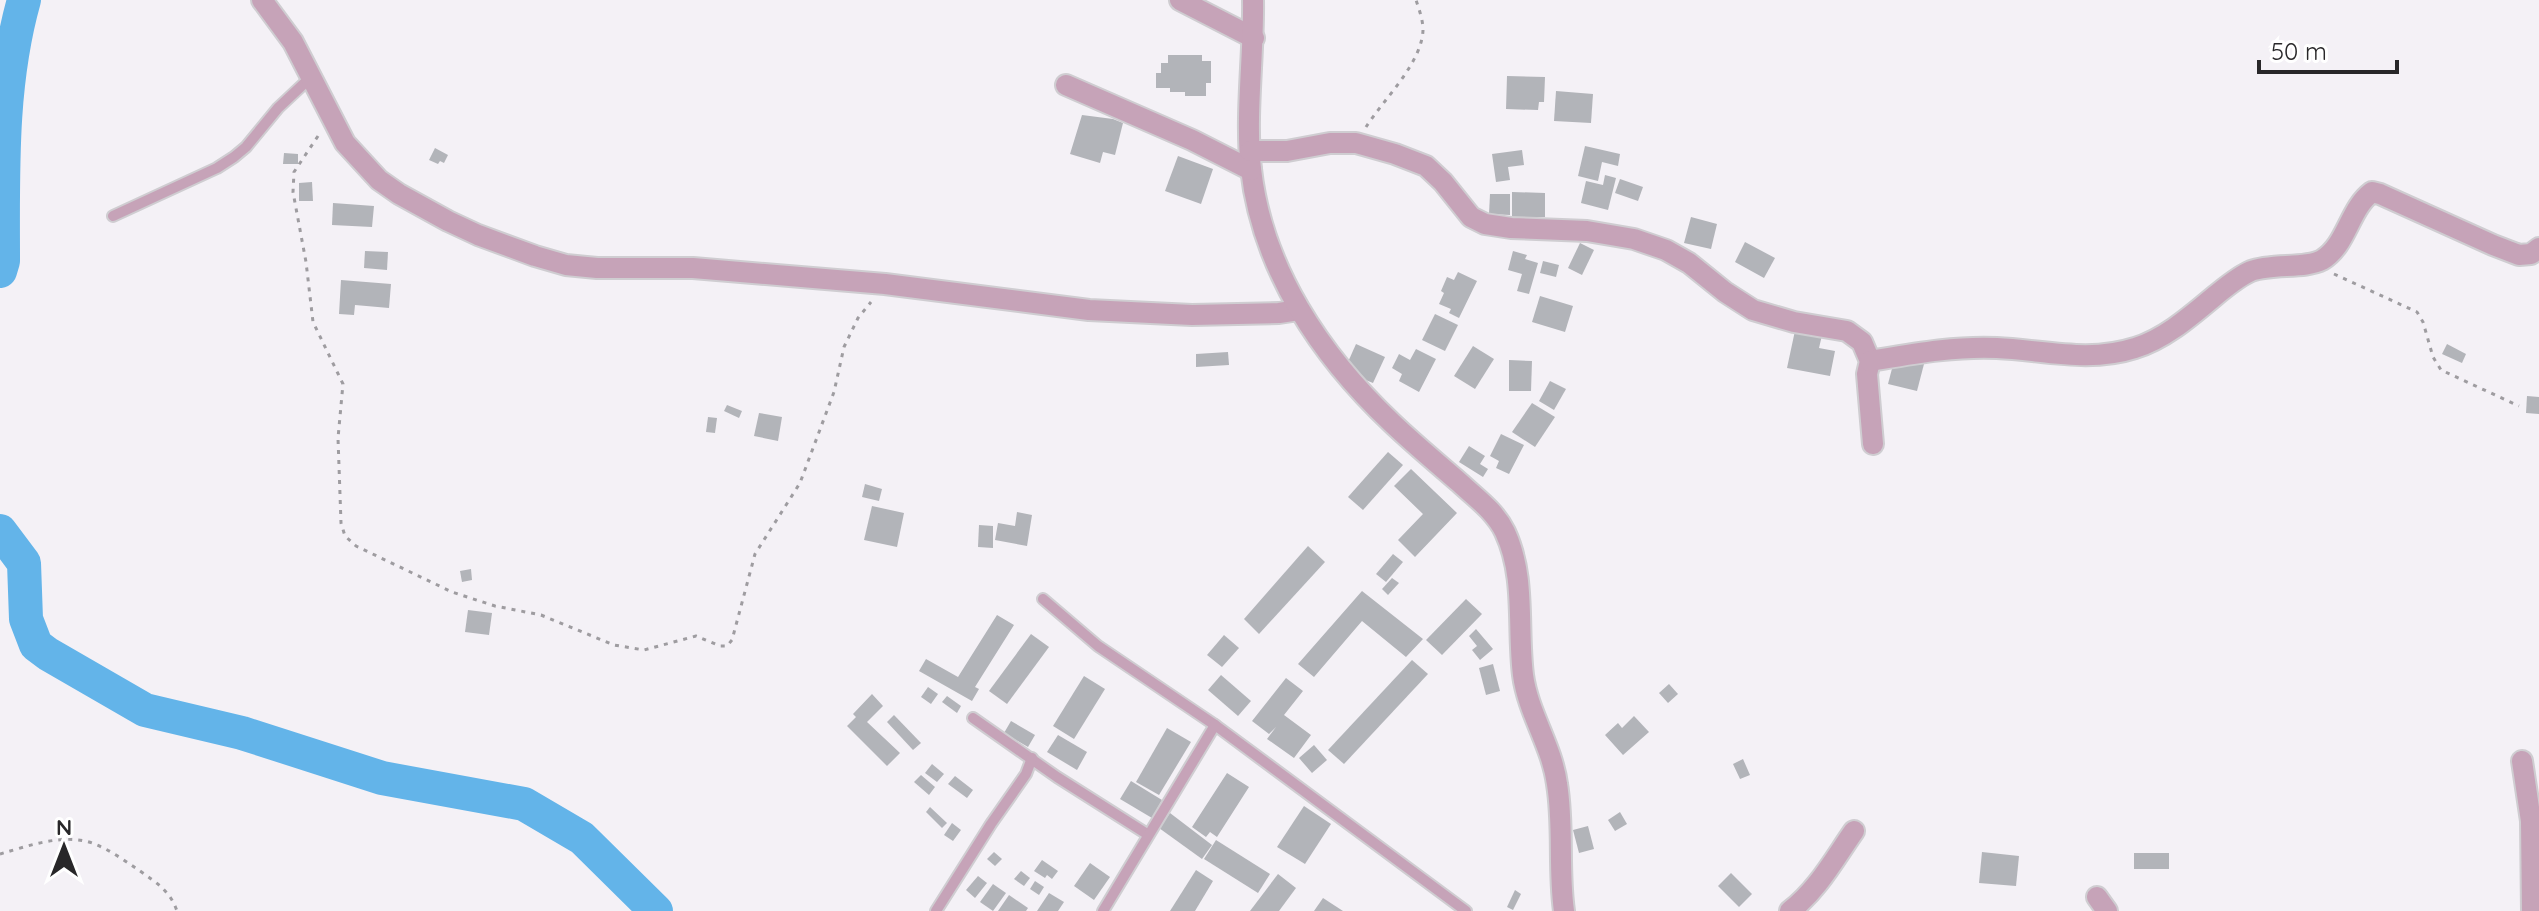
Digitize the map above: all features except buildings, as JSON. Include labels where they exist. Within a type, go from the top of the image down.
[{"type":"street","points":[[262,0],[293,42],[345,143],[379,180],[399,194],[478,235],[535,256],[566,265],[597,268],[693,268],[885,284],[1089,310],[1192,315],[1299,310]]},
{"type":"street","points":[[1180,0],[1254,38]]},
{"type":"street","points":[[1253,0],[1250,160],[1261,224],[1299,310],[1309,328],[1364,395],[1392,424],[1486,505],[1504,529],[1516,564],[1526,691],[1557,784],[1564,911]]},
{"type":"street","points":[[1066,85],[1192,140],[1250,160],[1330,143],[1356,143],[1426,166],[1471,217],[1485,224],[1587,231],[1634,239],[1666,250],[1753,310],[1771,317],[1855,335],[1862,342],[1870,361],[1867,374],[1873,444]]},
{"type":"street","points":[[1870,361],[1937,349],[1995,348],[2067,355],[2106,355],[2137,348],[2161,335],[2249,272],[2280,265],[2319,262],[2332,252],[2363,199],[2372,192],[2519,255],[2531,254],[2539,248]]},
{"type":"street","points":[[2522,761],[2531,821],[2532,911]]},
{"type":"street","points":[[1790,911],[1826,871],[1854,831]]},
{"type":"lane","points":[[113,216],[217,168],[234,157],[311,77]]},
{"type":"lane","points":[[1043,599],[1098,646],[1215,725],[1466,911]]},
{"type":"lane","points":[[973,718],[1147,834]]},
{"type":"lane","points":[[1103,911],[1215,725]]},
{"type":"lane","points":[[936,911],[1026,774],[1032,758]]},
{"type":"path","points":[[1356,143],[1403,76],[1420,45],[1423,31],[1416,0]]},
{"type":"path","points":[[332,122],[301,159],[294,172],[293,192],[313,322],[343,384],[338,438],[341,523],[345,536],[377,557],[452,592],[495,606],[541,615],[614,645],[644,650],[696,636],[720,646],[727,646],[732,640],[755,554],[800,483],[834,392],[844,347],[858,318],[885,284]]},
{"type":"path","points":[[2305,264],[2348,279],[2417,312],[2433,357],[2441,370],[2519,406]]},
{"type":"path","points":[[0,854],[66,840],[90,842],[113,853],[167,891],[177,911]]},
{"type":"waterway","points":[[0,271],[3,261],[3,162],[7,97],[24,0]]},
{"type":"waterway","points":[[0,531],[24,563],[26,619],[36,645],[48,654],[145,710],[242,733],[382,778],[524,804],[582,838],[656,911]]}]
